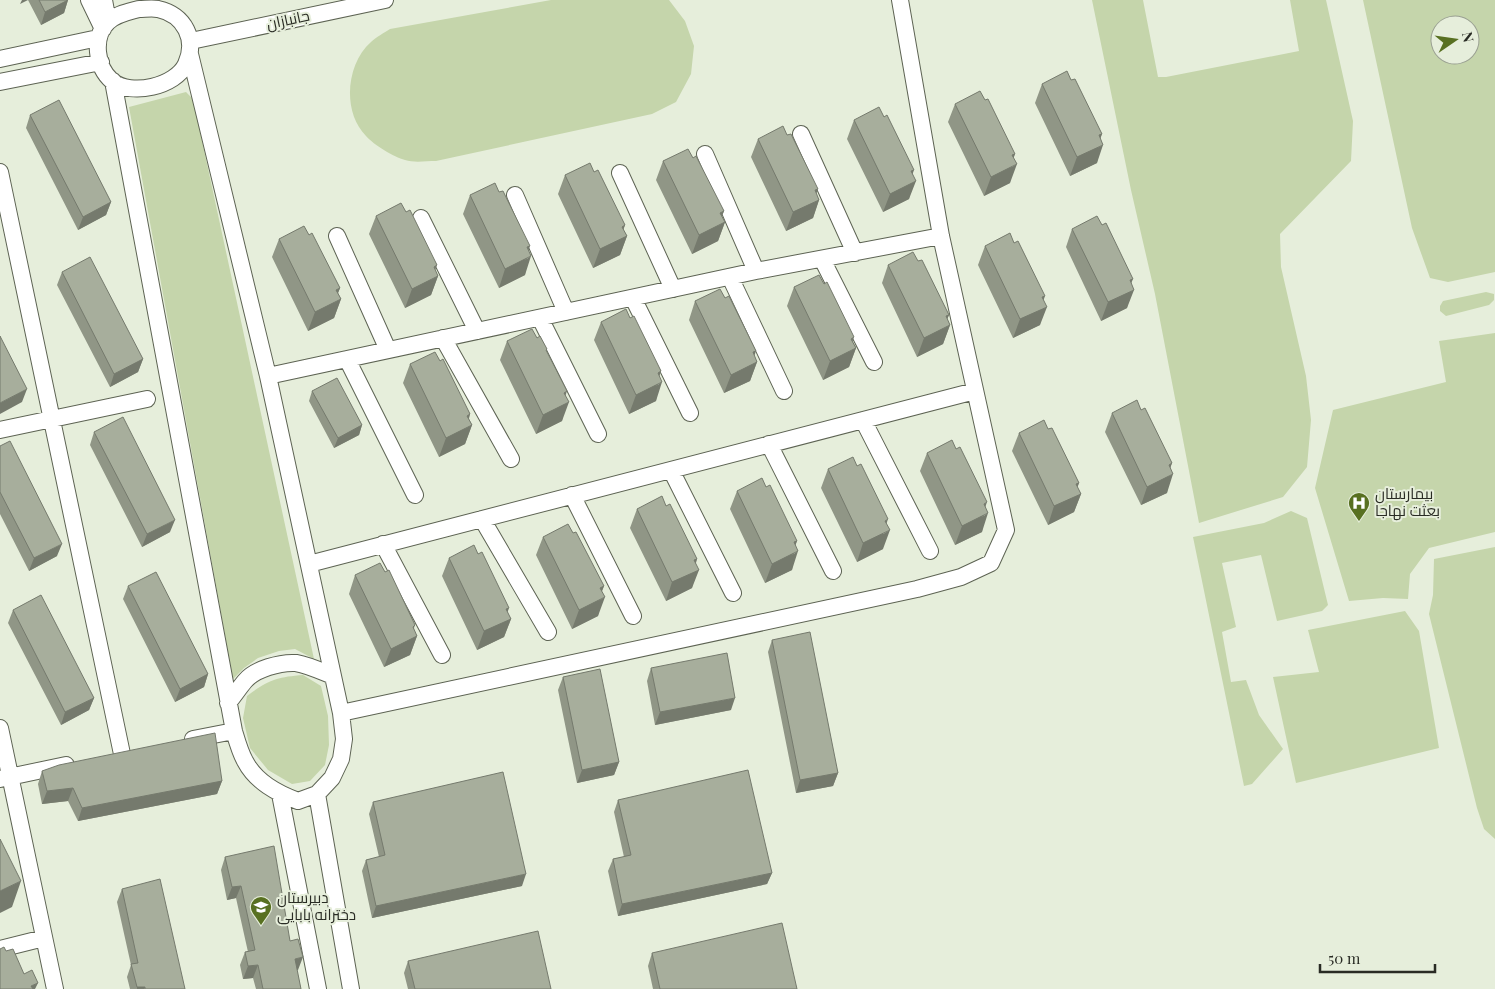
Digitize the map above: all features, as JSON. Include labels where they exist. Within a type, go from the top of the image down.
[{"type":"street","points":[[89,0],[103,30]]},
{"type":"street","points":[[104,0],[103,30],[98,51],[102,68],[113,81],[126,87],[154,87],[169,81],[184,68],[191,48]]},
{"type":"street","name":"جانبازان","points":[[191,48],[385,0]]},
{"type":"street","points":[[341,714],[917,589],[961,577],[991,563],[1006,530],[941,236],[900,0]]},
{"type":"street","points":[[0,59],[103,30],[122,14],[139,9],[169,7],[184,23],[268,376],[341,714],[344,739],[341,759],[332,778],[317,794],[298,801],[280,794],[262,783],[244,762],[234,731],[113,81]]},
{"type":"street","points":[[0,82],[101,62]]},
{"type":"street","points":[[801,134],[855,253]]},
{"type":"street","points":[[705,154],[756,271]]},
{"type":"street","points":[[0,172],[122,754]]},
{"type":"street","points":[[620,173],[673,289]]},
{"type":"street","points":[[515,195],[566,312]]},
{"type":"street","points":[[421,218],[477,331]]},
{"type":"street","points":[[337,236],[388,350]]},
{"type":"street","points":[[268,376],[756,271],[941,236]]},
{"type":"street","points":[[822,259],[874,362]]},
{"type":"street","points":[[730,277],[784,391]]},
{"type":"street","points":[[633,298],[690,413]]},
{"type":"street","points":[[540,318],[598,434]]},
{"type":"street","points":[[443,338],[511,459]]},
{"type":"street","points":[[347,359],[415,496]]},
{"type":"street","points":[[309,564],[975,391]]},
{"type":"street","points":[[0,430],[147,399]]},
{"type":"street","points":[[863,420],[930,551]]},
{"type":"street","points":[[769,444],[832,571]]},
{"type":"street","points":[[671,470],[734,593]]},
{"type":"street","points":[[572,495],[633,616]]},
{"type":"street","points":[[482,519],[548,632]]},
{"type":"street","points":[[383,544],[442,656]]},
{"type":"street","points":[[228,703],[246,680],[260,670],[295,663],[333,676]]},
{"type":"street","points":[[0,728],[5,778],[55,989]]},
{"type":"street","points":[[178,742],[234,731]]},
{"type":"street","points":[[104,758],[141,750]]},
{"type":"street","points":[[5,778],[85,762]]},
{"type":"street","points":[[280,794],[318,989]]},
{"type":"street","points":[[317,794],[351,989]]},
{"type":"street","points":[[0,949],[44,938]]},
{"type":"green space","points":[[551,0],[669,0],[685,21],[694,46],[691,74],[676,102],[652,114],[436,161],[412,161],[395,156],[374,143],[358,126],[350,102],[352,75],[363,51],[371,42],[390,29]]},
{"type":"green space","points":[[1092,0],[1143,0],[1158,77],[1166,77],[1299,51],[1290,0],[1326,0],[1353,121],[1351,161],[1280,234],[1281,267],[1306,376],[1311,420],[1307,467],[1283,497],[1199,523],[1155,294],[1131,190]]},
{"type":"green space","points":[[1363,0],[1495,0],[1495,272],[1448,282],[1430,278],[1412,228]]},
{"type":"green space","points":[[186,92],[193,99],[314,659],[295,649],[279,651],[258,658],[233,679],[129,107]]},
{"type":"green space","points":[[1486,292],[1494,294],[1494,300],[1489,305],[1446,316],[1440,311],[1443,301]]},
{"type":"green space","points":[[1495,333],[1495,532],[1429,548],[1410,574],[1408,599],[1383,598],[1349,601],[1315,488],[1333,410],[1446,382],[1439,341]]},
{"type":"green space","points":[[1291,511],[1307,518],[1328,605],[1322,611],[1277,621],[1261,555],[1222,563],[1236,627],[1222,632],[1231,682],[1246,680],[1259,715],[1283,749],[1252,784],[1244,786],[1193,537],[1264,523]]},
{"type":"green space","points":[[1495,547],[1495,839],[1484,829],[1477,808],[1429,614],[1433,595],[1434,559]]},
{"type":"green space","points":[[1405,611],[1419,631],[1439,748],[1296,783],[1273,677],[1319,672],[1308,630]]},
{"type":"green space","points":[[303,675],[321,686],[328,716],[329,745],[325,765],[310,781],[292,784],[268,770],[250,748],[243,718],[247,696],[273,680]]},
{"type":"building","points":[[39,0],[68,0],[45,12]]},
{"type":"building","points":[[1067,71],[1071,80],[1075,79],[1102,134],[1099,135],[1103,145],[1077,157],[1042,84]]},
{"type":"building","points":[[980,91],[985,100],[988,99],[1015,154],[1012,155],[1017,164],[991,177],[955,104]]},
{"type":"building","points":[[59,100],[111,202],[83,217],[30,115]]},
{"type":"building","points":[[879,107],[884,117],[887,115],[914,170],[911,171],[916,181],[890,194],[854,120]]},
{"type":"building","points":[[783,126],[787,135],[791,134],[818,189],[815,190],[819,200],[793,212],[758,139]]},
{"type":"building","points":[[688,149],[693,158],[696,156],[724,211],[720,213],[725,222],[699,235],[663,161]]},
{"type":"building","points":[[590,163],[594,172],[598,170],[625,225],[622,227],[627,236],[600,249],[565,175]]},
{"type":"building","points":[[495,183],[499,192],[503,191],[530,246],[527,247],[531,256],[505,269],[470,195]]},
{"type":"building","points":[[401,203],[406,212],[410,210],[437,265],[434,267],[438,276],[412,289],[376,216]]},
{"type":"building","points":[[1097,216],[1102,225],[1106,223],[1133,279],[1130,280],[1134,290],[1108,302],[1072,229]]},
{"type":"building","points":[[304,226],[309,235],[312,233],[340,288],[336,290],[341,299],[315,312],[279,239]]},
{"type":"building","points":[[1010,233],[1014,243],[1018,241],[1045,296],[1042,297],[1047,307],[1020,319],[985,246]]},
{"type":"building","points":[[913,252],[918,261],[922,260],[949,315],[946,316],[950,325],[924,338],[888,265]]},
{"type":"building","points":[[90,257],[143,359],[114,374],[62,272]]},
{"type":"building","points":[[819,275],[824,284],[827,282],[854,337],[851,339],[856,348],[830,361],[794,287]]},
{"type":"building","points":[[720,289],[725,298],[729,296],[756,351],[753,352],[757,362],[731,375],[695,301]]},
{"type":"building","points":[[626,309],[630,318],[634,316],[661,371],[658,373],[662,382],[636,395],[601,322]]},
{"type":"building","points":[[532,329],[537,338],[540,336],[547,349],[567,391],[564,393],[569,402],[543,415],[507,341]]},
{"type":"building","points":[[0,336],[27,389],[0,403]]},
{"type":"building","points":[[435,352],[440,361],[443,359],[470,414],[467,416],[472,425],[446,438],[410,364]]},
{"type":"building","points":[[337,378],[362,425],[338,438],[312,391]]},
{"type":"building","points":[[1137,400],[1141,410],[1145,408],[1172,463],[1169,465],[1173,474],[1147,487],[1112,413]]},
{"type":"building","points":[[123,417],[175,520],[147,534],[94,432]]},
{"type":"building","points":[[1044,420],[1048,429],[1052,428],[1079,483],[1076,484],[1081,494],[1054,506],[1019,433]]},
{"type":"building","points":[[952,440],[956,449],[960,447],[987,502],[984,504],[988,513],[962,526],[927,453]]},
{"type":"building","points":[[10,441],[62,544],[34,558],[0,492],[0,446]]},
{"type":"building","points":[[853,457],[857,466],[861,464],[888,519],[885,521],[890,530],[863,543],[828,469]]},
{"type":"building","points":[[762,478],[766,487],[770,485],[797,541],[794,542],[798,551],[772,564],[737,491]]},
{"type":"building","points":[[662,496],[666,506],[670,504],[697,559],[694,560],[699,570],[672,582],[637,509]]},
{"type":"building","points":[[568,524],[573,533],[576,532],[604,586],[600,588],[605,597],[579,610],[543,537]]},
{"type":"building","points":[[474,545],[478,554],[482,552],[509,608],[506,609],[511,619],[484,631],[449,558]]},
{"type":"building","points":[[380,563],[385,572],[389,570],[415,625],[413,627],[417,636],[391,649],[355,575]]},
{"type":"building","points":[[156,572],[208,674],[180,689],[128,586]]},
{"type":"building","points":[[41,595],[94,698],[65,712],[13,610]]},
{"type":"building","points":[[810,632],[838,773],[800,780],[772,640]]},
{"type":"building","points":[[727,653],[735,698],[660,712],[651,668]]},
{"type":"building","points":[[600,669],[619,762],[582,770],[563,677]]},
{"type":"building","points":[[215,733],[222,781],[82,808],[73,788],[47,791],[42,771],[59,765]]},
{"type":"building","points":[[748,770],[772,873],[622,904],[613,859],[631,855],[618,800]]},
{"type":"building","points":[[503,772],[526,874],[376,906],[366,860],[385,855],[373,802]]},
{"type":"building","points":[[0,839],[21,881],[0,891]]},
{"type":"building","name":"دبیرستان دخترانه بابایی","points":[[274,846],[290,941],[298,939],[303,957],[295,959],[301,989],[263,989],[258,965],[248,966],[245,952],[255,950],[241,886],[232,887],[225,857]]},
{"type":"building","points":[[160,879],[185,989],[145,989],[145,987],[137,987],[131,964],[138,963],[122,889]]},
{"type":"building","points":[[782,923],[797,989],[660,989],[652,953]]},
{"type":"building","points":[[538,931],[551,989],[415,989],[408,961]]},
{"type":"building","points":[[4,947],[6,951],[13,949],[24,974],[32,970],[38,983],[31,986],[33,989],[0,989],[0,949]]},
{"type":"place","name":"بیمارستان بعثت نهاجا","points":[[1359,522]]},
{"type":"place","name":"دبیرستان دخترانه بابایی","points":[[261,926]]}]
